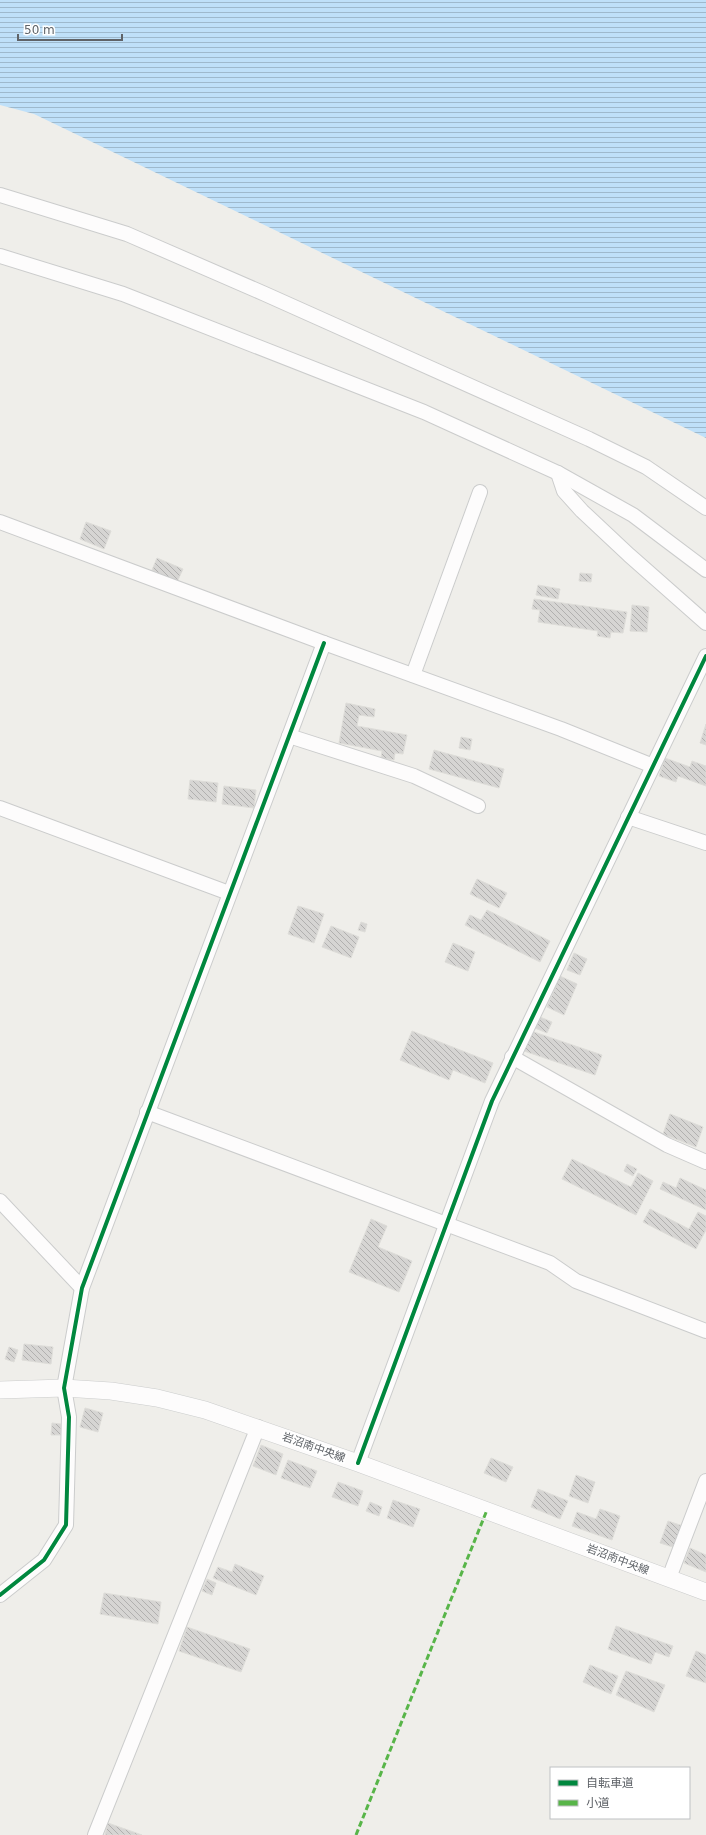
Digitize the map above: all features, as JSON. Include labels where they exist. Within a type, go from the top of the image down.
[{"type":"street","points":[[0,195],[127,234],[265,294],[589,439],[646,467],[706,508]]},
{"type":"street","points":[[0,256],[145,302],[424,412],[558,473],[633,515],[706,570]]},
{"type":"street","points":[[558,473],[564,491],[582,511],[706,623]]},
{"type":"street","points":[[413,675],[480,492]]},
{"type":"street","points":[[0,522],[324,643],[561,729],[653,766]]},
{"type":"street","points":[[0,1595],[44,1560],[66,1525],[69,1417],[64,1388],[82,1288],[324,643]]},
{"type":"street","points":[[358,1463],[492,1101],[512,1056],[706,656]]},
{"type":"street","points":[[289,736],[414,776],[478,806]]},
{"type":"street","points":[[0,808],[230,893]]},
{"type":"street","points":[[628,817],[706,843]]},
{"type":"street","points":[[512,1056],[666,1145],[706,1162]]},
{"type":"street","points":[[147,1112],[550,1263],[576,1281],[706,1331]]},
{"type":"street","points":[[0,1201],[82,1288]]},
{"type":"street","name":"岩沼南中央線","points":[[0,1390],[64,1388],[111,1392],[157,1398],[205,1410],[258,1427],[358,1463],[706,1592]]},
{"type":"street","points":[[95,1835],[258,1427]]},
{"type":"street","points":[[669,1578],[706,1481]]},
{"type":"water","points":[[0,0],[706,0],[706,438],[34,114],[0,105]]},
{"type":"building","points":[[86,522],[111,531],[104,549],[80,539]]},
{"type":"building","points":[[157,558],[183,569],[177,582],[152,570]]},
{"type":"building","points":[[580,573],[592,574],[591,582],[579,581]]},
{"type":"building","points":[[538,585],[560,589],[558,599],[536,595]]},
{"type":"building","points":[[534,599],[627,612],[623,633],[611,632],[610,638],[597,636],[598,631],[538,622],[540,610],[532,609]]},
{"type":"building","points":[[632,605],[649,607],[647,632],[630,631]]},
{"type":"building","points":[[346,703],[375,709],[374,717],[359,715],[357,726],[407,735],[403,754],[395,753],[394,760],[381,758],[382,751],[339,743]]},
{"type":"building","points":[[706,724],[706,745],[700,743]]},
{"type":"building","points":[[461,737],[472,739],[470,750],[459,748]]},
{"type":"building","points":[[434,750],[504,769],[499,788],[429,769]]},
{"type":"building","points":[[665,758],[690,767],[692,761],[706,766],[706,786],[678,776],[676,782],[659,776]]},
{"type":"building","points":[[190,780],[218,783],[216,802],[188,799]]},
{"type":"building","points":[[224,786],[256,790],[254,808],[222,804]]},
{"type":"building","points":[[477,879],[507,893],[499,908],[470,894]]},
{"type":"building","points":[[298,906],[324,914],[314,943],[288,934]]},
{"type":"building","points":[[487,910],[550,941],[540,962],[465,925],[470,915],[481,920]]},
{"type":"building","points":[[361,922],[367,924],[365,932],[358,930]]},
{"type":"building","points":[[331,926],[359,937],[351,958],[322,947]]},
{"type":"building","points":[[453,943],[475,952],[468,971],[445,962]]},
{"type":"building","points":[[574,953],[587,959],[580,975],[567,970]]},
{"type":"building","points":[[560,976],[577,984],[564,1015],[547,1007]]},
{"type":"building","points":[[540,1017],[552,1022],[547,1033],[535,1028]]},
{"type":"building","points":[[412,1031],[493,1063],[485,1083],[453,1070],[449,1080],[400,1060]]},
{"type":"building","points":[[531,1031],[602,1055],[595,1075],[524,1051]]},
{"type":"building","points":[[670,1114],[703,1127],[696,1147],[663,1134]]},
{"type":"building","points":[[572,1159],[631,1187],[638,1173],[653,1181],[636,1215],[562,1179]]},
{"type":"building","points":[[627,1164],[637,1169],[633,1176],[624,1171]]},
{"type":"building","points":[[680,1178],[706,1190],[706,1210],[660,1189],[663,1182],[676,1188]]},
{"type":"building","points":[[650,1209],[689,1229],[698,1212],[706,1216],[706,1230],[696,1249],[643,1222]]},
{"type":"building","points":[[371,1219],[387,1226],[378,1247],[412,1261],[399,1292],[349,1272]]},
{"type":"building","points":[[24,1344],[53,1347],[51,1364],[22,1360]]},
{"type":"building","points":[[9,1347],[18,1350],[14,1362],[5,1359]]},
{"type":"building","points":[[85,1408],[103,1413],[98,1432],[80,1427]]},
{"type":"building","points":[[52,1423],[61,1424],[61,1435],[51,1435]]},
{"type":"building","points":[[261,1445],[283,1454],[276,1475],[253,1466]]},
{"type":"building","points":[[491,1458],[513,1467],[506,1482],[484,1473]]},
{"type":"building","points":[[288,1460],[317,1471],[310,1488],[281,1478]]},
{"type":"building","points":[[576,1475],[595,1482],[588,1503],[569,1496]]},
{"type":"building","points":[[338,1482],[363,1491],[358,1506],[332,1497]]},
{"type":"building","points":[[538,1489],[568,1501],[560,1519],[531,1507]]},
{"type":"building","points":[[393,1500],[420,1509],[413,1527],[387,1518]]},
{"type":"building","points":[[370,1502],[382,1507],[379,1516],[366,1511]]},
{"type":"building","points":[[600,1509],[620,1516],[612,1540],[572,1526],[577,1512],[596,1519]]},
{"type":"building","points":[[668,1521],[683,1526],[676,1548],[660,1543]]},
{"type":"building","points":[[690,1548],[706,1555],[706,1572],[684,1563]]},
{"type":"building","points":[[235,1564],[264,1576],[256,1595],[213,1578],[218,1567],[232,1572]]},
{"type":"building","points":[[207,1579],[216,1583],[212,1595],[202,1591]]},
{"type":"building","points":[[104,1593],[161,1602],[158,1624],[100,1614]]},
{"type":"building","points":[[616,1626],[673,1646],[669,1657],[655,1652],[651,1664],[608,1649]]},
{"type":"building","points":[[187,1627],[250,1649],[241,1672],[179,1651]]},
{"type":"building","points":[[696,1651],[706,1655],[706,1683],[686,1676]]},
{"type":"building","points":[[590,1665],[618,1676],[611,1694],[583,1682]]},
{"type":"building","points":[[626,1671],[665,1685],[654,1712],[616,1695]]},
{"type":"building","points":[[108,1823],[142,1835],[105,1835]]},
{"type":"marked path","points":[[356,1835],[487,1510]]},
{"type":"cycle path","points":[[0,1595],[44,1560],[66,1525],[69,1417],[64,1388],[82,1288],[324,643]]},
{"type":"cycle path","points":[[358,1463],[492,1101],[706,656]]}]
